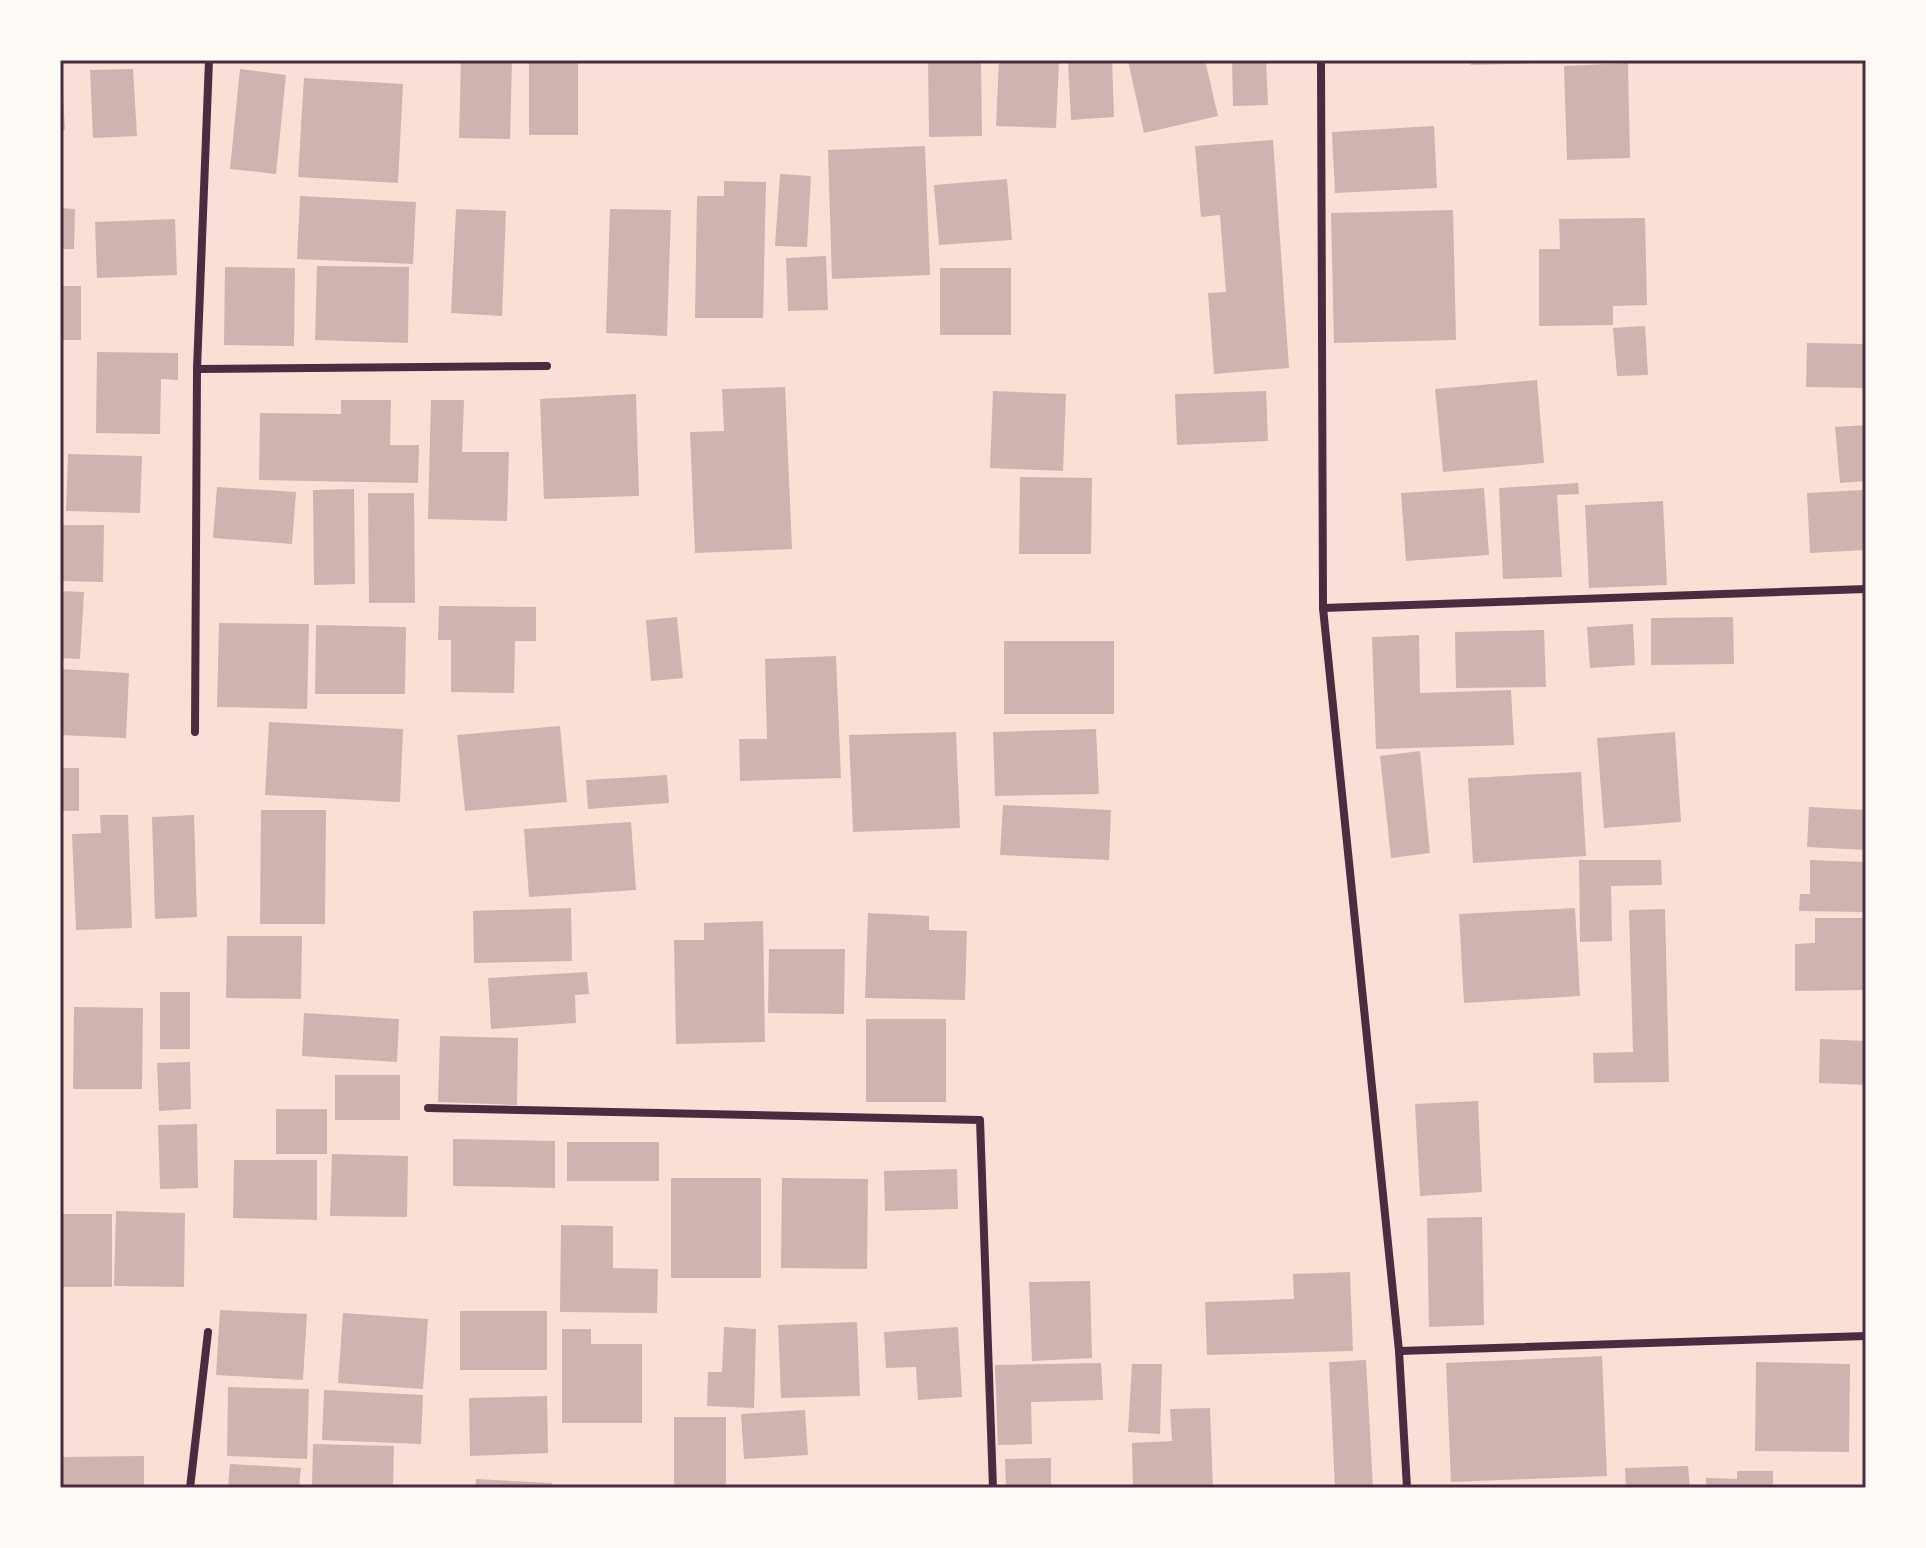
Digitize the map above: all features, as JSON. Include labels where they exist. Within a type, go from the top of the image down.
[{"type":"street","points":[[195,732],[197,369],[209,60]]},
{"type":"street","points":[[1321,60],[1323,608],[1399,1351],[1407,1488]]},
{"type":"street","points":[[197,369],[547,366]]},
{"type":"street","points":[[1323,608],[1866,589]]},
{"type":"street","points":[[428,1108],[980,1120],[993,1488]]},
{"type":"street","points":[[190,1488],[208,1332]]},
{"type":"street","points":[[1399,1351],[1866,1336]]},
{"type":"building","points":[[461,60],[512,60],[510,139],[459,138]]},
{"type":"building","points":[[529,60],[578,60],[578,135],[529,135]]},
{"type":"building","points":[[928,60],[981,60],[982,136],[929,137]]},
{"type":"building","points":[[999,60],[1059,60],[1056,128],[996,126]]},
{"type":"building","points":[[1068,60],[1112,60],[1114,117],[1071,120]]},
{"type":"building","points":[[1205,60],[1218,116],[1144,133],[1128,61]]},
{"type":"building","points":[[1232,60],[1266,60],[1268,105],[1233,106]]},
{"type":"building","points":[[1470,60],[1539,60],[1539,63],[1471,65]]},
{"type":"building","points":[[1628,63],[1630,158],[1567,160],[1564,66]]},
{"type":"building","points":[[133,69],[137,136],[93,138],[90,70]]},
{"type":"building","points":[[240,69],[286,75],[276,174],[230,169]]},
{"type":"building","points":[[62,74],[65,130],[60,130]]},
{"type":"building","points":[[304,78],[403,84],[398,183],[298,177]]},
{"type":"building","points":[[1434,126],[1437,188],[1335,193],[1332,132]]},
{"type":"building","points":[[1273,140],[1289,368],[1214,374],[1208,293],[1226,292],[1220,215],[1201,217],[1195,146]]},
{"type":"building","points":[[925,146],[930,275],[832,279],[828,150]]},
{"type":"building","points":[[780,174],[811,176],[807,247],[775,246]]},
{"type":"building","points":[[1007,179],[1012,240],[939,245],[934,185]]},
{"type":"building","points":[[724,181],[766,182],[763,318],[695,318],[697,196],[724,196]]},
{"type":"building","points":[[300,196],[416,202],[413,264],[297,259]]},
{"type":"building","points":[[60,208],[75,209],[74,249],[60,249]]},
{"type":"building","points":[[456,209],[506,211],[502,316],[451,313]]},
{"type":"building","points":[[610,209],[671,210],[667,336],[606,333]]},
{"type":"building","points":[[1453,210],[1456,340],[1334,343],[1331,213]]},
{"type":"building","points":[[1645,218],[1647,305],[1613,306],[1613,325],[1539,326],[1539,249],[1560,249],[1559,219]]},
{"type":"building","points":[[175,219],[177,275],[97,278],[95,222]]},
{"type":"building","points":[[826,256],[828,310],[788,311],[786,258]]},
{"type":"building","points":[[317,266],[409,267],[408,343],[315,340]]},
{"type":"building","points":[[225,267],[295,268],[294,346],[224,345]]},
{"type":"building","points":[[940,268],[1011,268],[1011,335],[940,335]]},
{"type":"building","points":[[60,286],[81,286],[81,340],[60,340]]},
{"type":"building","points":[[1645,326],[1648,375],[1617,376],[1613,328]]},
{"type":"building","points":[[1807,343],[1866,344],[1866,388],[1806,387]]},
{"type":"building","points":[[97,352],[178,353],[178,380],[161,379],[160,434],[96,433]]},
{"type":"building","points":[[1537,380],[1544,463],[1443,472],[1435,389]]},
{"type":"building","points":[[785,387],[792,549],[695,553],[690,432],[724,431],[722,389]]},
{"type":"building","points":[[993,391],[1066,394],[1063,471],[990,468]]},
{"type":"building","points":[[1266,391],[1268,441],[1177,445],[1175,394]]},
{"type":"building","points":[[636,394],[639,496],[544,499],[540,399]]},
{"type":"building","points":[[341,400],[391,400],[390,445],[419,445],[418,483],[259,480],[260,413],[341,414]]},
{"type":"building","points":[[431,400],[464,400],[462,452],[509,452],[507,521],[428,519]]},
{"type":"building","points":[[1866,425],[1866,481],[1840,483],[1835,427]]},
{"type":"building","points":[[68,454],[142,456],[140,513],[66,511]]},
{"type":"building","points":[[1020,477],[1092,478],[1091,554],[1019,554]]},
{"type":"building","points":[[1578,483],[1579,494],[1557,495],[1562,577],[1503,579],[1499,488]]},
{"type":"building","points":[[217,487],[296,492],[292,544],[213,538]]},
{"type":"building","points":[[1484,488],[1489,555],[1406,561],[1401,493]]},
{"type":"building","points":[[354,489],[355,584],[314,585],[313,490]]},
{"type":"building","points":[[1863,490],[1866,550],[1810,553],[1807,493]]},
{"type":"building","points":[[368,493],[414,493],[415,603],[369,603]]},
{"type":"building","points":[[1663,501],[1667,585],[1589,588],[1585,505]]},
{"type":"building","points":[[60,525],[104,525],[103,582],[60,581]]},
{"type":"building","points":[[60,591],[84,592],[80,659],[60,658]]},
{"type":"building","points":[[439,606],[536,607],[536,641],[515,641],[514,693],[451,692],[451,640],[438,640]]},
{"type":"building","points":[[677,617],[683,678],[651,681],[646,620]]},
{"type":"building","points":[[1733,617],[1734,664],[1651,665],[1651,618]]},
{"type":"building","points":[[219,623],[309,624],[307,709],[217,707]]},
{"type":"building","points":[[1633,624],[1635,665],[1590,668],[1587,627]]},
{"type":"building","points":[[316,625],[406,627],[405,694],[315,694]]},
{"type":"building","points":[[1544,630],[1546,687],[1456,688],[1455,632]]},
{"type":"building","points":[[1419,635],[1420,693],[1511,690],[1514,745],[1376,749],[1372,637]]},
{"type":"building","points":[[1004,641],[1114,641],[1114,714],[1004,714]]},
{"type":"building","points":[[836,656],[841,778],[740,781],[739,739],[767,739],[765,659]]},
{"type":"building","points":[[60,669],[129,673],[126,738],[60,735]]},
{"type":"building","points":[[269,722],[403,729],[400,802],[265,795]]},
{"type":"building","points":[[560,726],[567,802],[465,811],[457,735]]},
{"type":"building","points":[[1096,729],[1099,794],[995,796],[993,732]]},
{"type":"building","points":[[956,732],[960,828],[853,832],[849,735]]},
{"type":"building","points":[[1675,732],[1681,822],[1604,828],[1597,738]]},
{"type":"building","points":[[1420,751],[1430,853],[1391,858],[1380,756]]},
{"type":"building","points":[[60,768],[79,768],[79,811],[60,811]]},
{"type":"building","points":[[1581,772],[1586,856],[1473,863],[1468,778]]},
{"type":"building","points":[[667,775],[669,803],[588,809],[586,780]]},
{"type":"building","points":[[1003,805],[1111,810],[1109,860],[1000,855]]},
{"type":"building","points":[[1809,807],[1866,810],[1866,850],[1807,847]]},
{"type":"building","points":[[261,810],[326,810],[325,924],[260,924]]},
{"type":"building","points":[[100,815],[128,815],[132,928],[76,930],[72,834],[101,833]]},
{"type":"building","points":[[194,815],[197,917],[155,919],[152,817]]},
{"type":"building","points":[[631,822],[636,890],[529,897],[524,829]]},
{"type":"building","points":[[1579,860],[1661,860],[1662,885],[1611,886],[1612,941],[1580,942]]},
{"type":"building","points":[[1810,860],[1866,862],[1866,912],[1799,911],[1800,894],[1810,894]]},
{"type":"building","points":[[571,908],[572,961],[474,963],[473,911]]},
{"type":"building","points":[[1575,908],[1580,996],[1464,1003],[1459,914]]},
{"type":"building","points":[[1665,909],[1669,1082],[1594,1083],[1593,1053],[1633,1052],[1629,910]]},
{"type":"building","points":[[868,913],[929,916],[929,930],[967,931],[965,1000],[865,998]]},
{"type":"building","points":[[1815,918],[1866,918],[1866,990],[1795,991],[1795,944],[1815,943]]},
{"type":"building","points":[[763,921],[765,1042],[676,1044],[674,940],[704,940],[704,923]]},
{"type":"building","points":[[227,936],[302,936],[301,999],[226,998]]},
{"type":"building","points":[[769,949],[845,949],[844,1014],[768,1013]]},
{"type":"building","points":[[587,972],[589,994],[575,995],[576,1023],[491,1029],[488,978]]},
{"type":"building","points":[[160,992],[190,992],[190,1049],[160,1049]]},
{"type":"building","points":[[74,1007],[143,1008],[142,1089],[73,1089]]},
{"type":"building","points":[[304,1013],[399,1019],[397,1062],[302,1056]]},
{"type":"building","points":[[866,1019],[946,1019],[946,1102],[866,1102]]},
{"type":"building","points":[[440,1036],[518,1038],[517,1105],[438,1102]]},
{"type":"building","points":[[1820,1039],[1866,1041],[1866,1085],[1819,1083]]},
{"type":"building","points":[[190,1062],[191,1109],[159,1111],[157,1063]]},
{"type":"building","points":[[335,1075],[400,1075],[400,1120],[335,1120]]},
{"type":"building","points":[[1478,1101],[1482,1192],[1420,1196],[1415,1104]]},
{"type":"building","points":[[276,1109],[327,1109],[327,1154],[276,1154]]},
{"type":"building","points":[[197,1124],[198,1188],[160,1189],[158,1125]]},
{"type":"building","points":[[453,1139],[555,1141],[555,1188],[453,1186]]},
{"type":"building","points":[[567,1142],[659,1142],[659,1181],[567,1181]]},
{"type":"building","points":[[332,1154],[408,1156],[407,1217],[330,1216]]},
{"type":"building","points":[[234,1160],[317,1160],[317,1220],[233,1218]]},
{"type":"building","points":[[957,1169],[958,1209],[885,1211],[884,1171]]},
{"type":"building","points":[[671,1178],[761,1178],[761,1278],[671,1278]]},
{"type":"building","points":[[782,1178],[868,1179],[867,1269],[781,1268]]},
{"type":"building","points":[[116,1211],[185,1213],[184,1287],[114,1286]]},
{"type":"building","points":[[60,1214],[112,1214],[112,1287],[60,1287]]},
{"type":"building","points":[[1482,1217],[1484,1325],[1429,1327],[1427,1218]]},
{"type":"building","points":[[561,1225],[613,1226],[613,1268],[658,1269],[657,1313],[560,1312]]},
{"type":"building","points":[[1350,1272],[1353,1351],[1207,1355],[1205,1302],[1294,1299],[1293,1274]]},
{"type":"building","points":[[1090,1281],[1092,1358],[1032,1361],[1029,1282]]},
{"type":"building","points":[[220,1310],[307,1314],[303,1380],[216,1375]]},
{"type":"building","points":[[460,1311],[547,1311],[547,1370],[460,1370]]},
{"type":"building","points":[[343,1313],[428,1319],[423,1389],[338,1383]]},
{"type":"building","points":[[857,1322],[860,1396],[781,1398],[778,1325]]},
{"type":"building","points":[[724,1327],[756,1329],[754,1408],[707,1406],[708,1372],[722,1372]]},
{"type":"building","points":[[958,1327],[962,1397],[918,1400],[916,1367],[886,1368],[884,1332]]},
{"type":"building","points":[[562,1329],[591,1329],[591,1344],[642,1344],[642,1423],[562,1423]]},
{"type":"building","points":[[1602,1356],[1607,1476],[1451,1482],[1446,1363]]},
{"type":"building","points":[[1366,1360],[1373,1488],[1335,1488],[1329,1362]]},
{"type":"building","points":[[1756,1362],[1850,1364],[1849,1452],[1755,1451]]},
{"type":"building","points":[[1101,1363],[1103,1400],[1031,1402],[1032,1444],[998,1445],[995,1365]]},
{"type":"building","points":[[1132,1364],[1162,1364],[1160,1434],[1128,1432]]},
{"type":"building","points":[[228,1387],[309,1389],[307,1459],[227,1456]]},
{"type":"building","points":[[324,1390],[423,1395],[421,1444],[322,1440]]},
{"type":"building","points":[[547,1396],[548,1453],[470,1456],[469,1398]]},
{"type":"building","points":[[1210,1408],[1213,1488],[1133,1488],[1132,1443],[1172,1441],[1170,1409]]},
{"type":"building","points":[[805,1410],[808,1455],[744,1459],[741,1414]]},
{"type":"building","points":[[674,1417],[726,1417],[726,1485],[674,1485]]},
{"type":"building","points":[[313,1444],[394,1446],[393,1487],[312,1485]]},
{"type":"building","points":[[144,1456],[144,1488],[60,1488],[60,1457]]},
{"type":"building","points":[[1051,1458],[1051,1488],[1006,1488],[1005,1459]]},
{"type":"building","points":[[230,1464],[301,1468],[299,1488],[228,1488]]},
{"type":"building","points":[[1688,1466],[1690,1488],[1626,1488],[1625,1468]]},
{"type":"building","points":[[1737,1471],[1773,1471],[1773,1488],[1706,1488],[1706,1478],[1737,1479]]},
{"type":"building","points":[[476,1479],[552,1483],[552,1488],[475,1488]]}]
